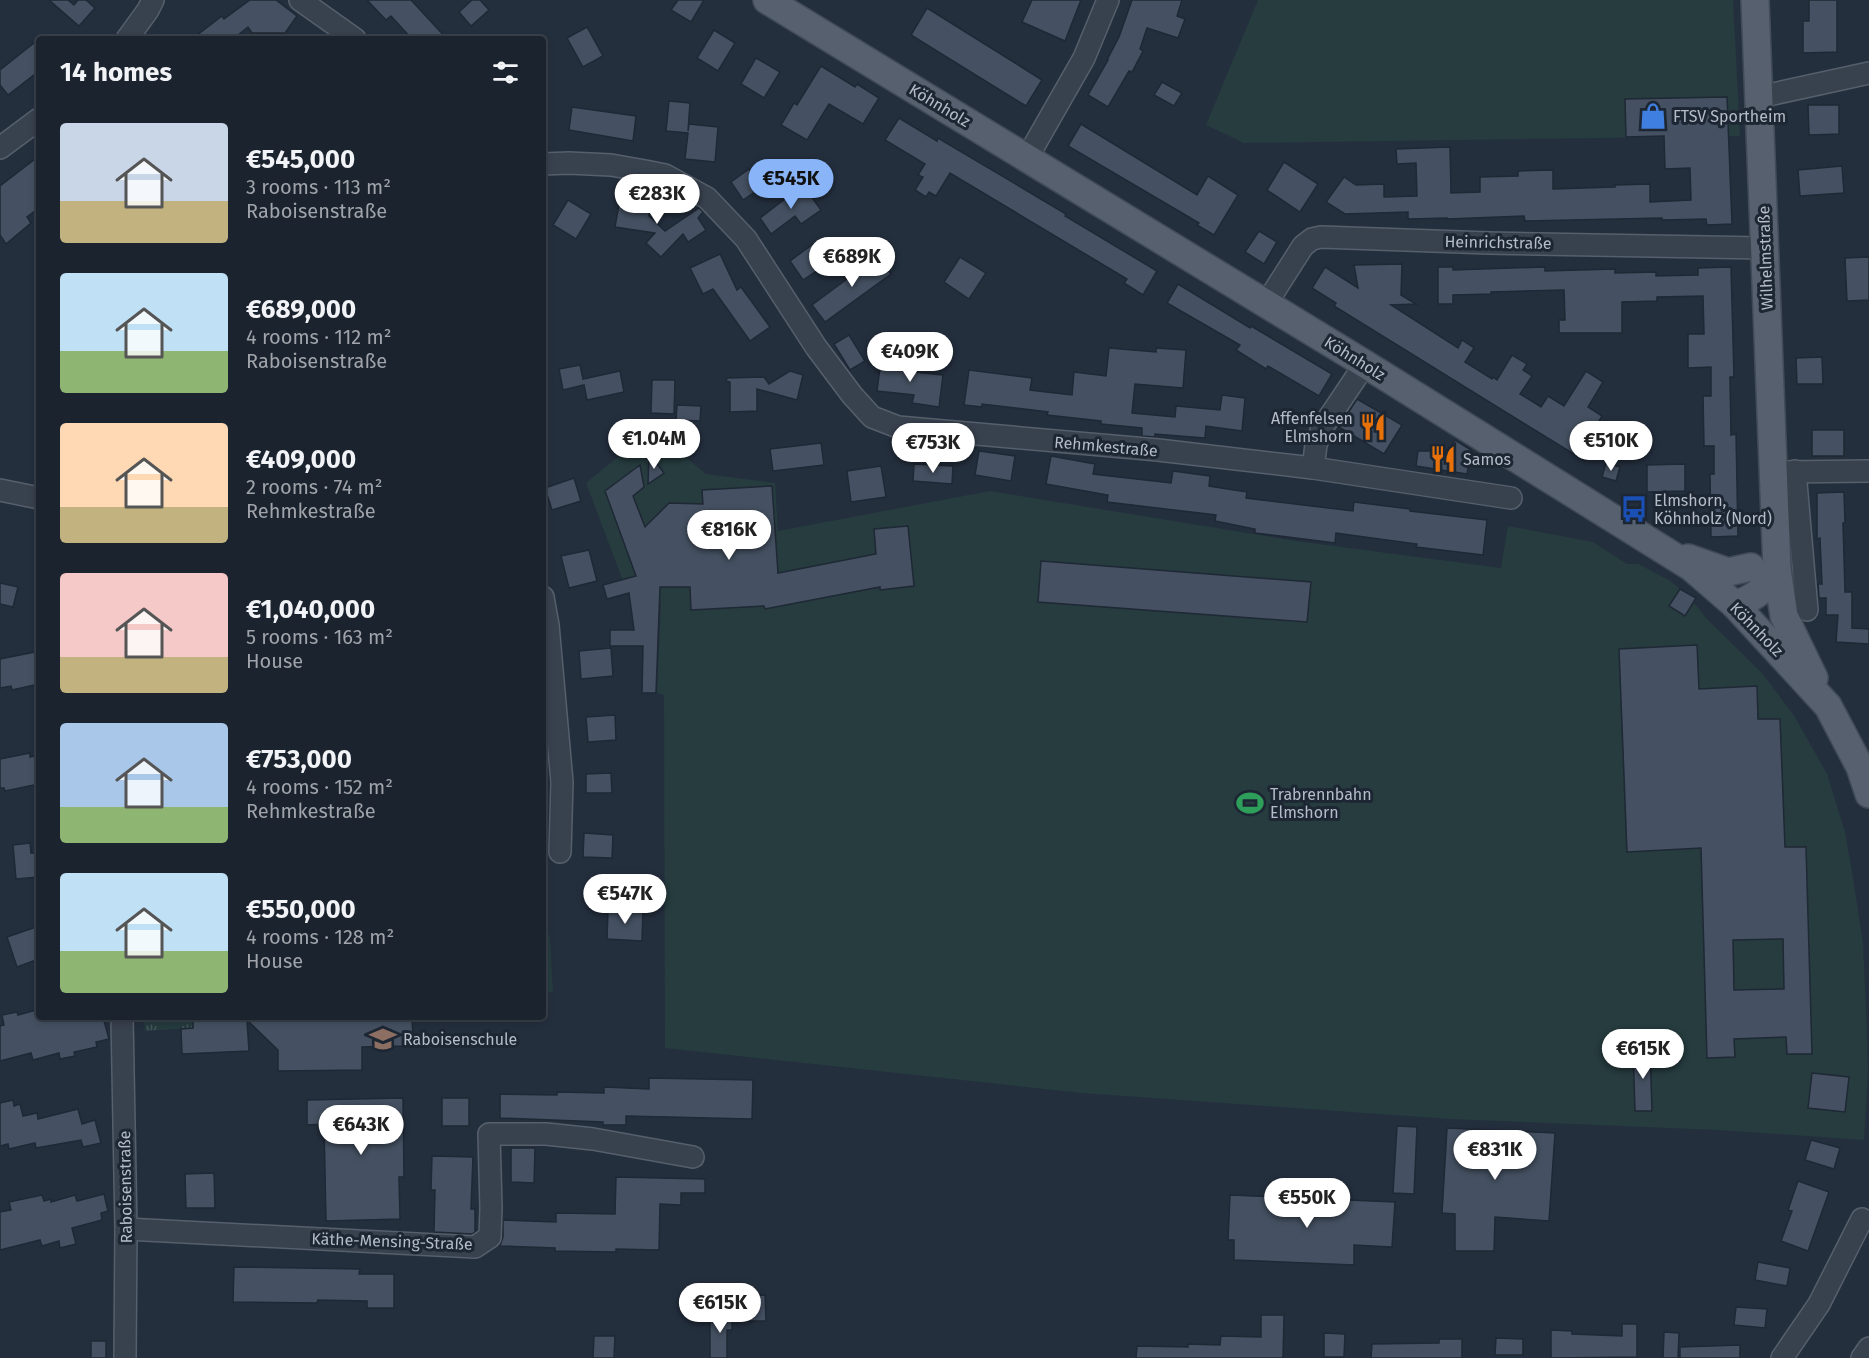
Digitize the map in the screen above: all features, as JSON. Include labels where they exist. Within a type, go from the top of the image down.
[{"type":"main road","name":"Köhnholz","points":[[767,0],[1365,364],[1691,567],[1735,605],[1828,706],[1860,767],[1869,794]]},
{"type":"main road","name":"Wilhelmstraße","points":[[1735,605],[1740,586],[1749,574],[1764,568],[1784,471],[1764,248],[1755,0]]},
{"type":"main road","points":[[1652,542],[1701,564],[1728,572],[1764,568],[1784,616],[1828,706]]},
{"type":"street","points":[[129,36],[153,0]]},
{"type":"street","points":[[300,0],[351,36]]},
{"type":"street","points":[[1027,158],[1084,58],[1108,0]]},
{"type":"street","points":[[1759,97],[1869,74]]},
{"type":"street","points":[[0,148],[36,121]]},
{"type":"street","name":"Rehmkestraße","points":[[546,164],[611,165],[665,175],[707,198],[746,239],[816,347],[852,395],[872,417],[898,427],[1158,450],[1313,468],[1511,498]]},
{"type":"street","name":"Heinrichstraße","points":[[1266,304],[1303,246],[1312,239],[1321,237],[1489,243],[1764,248]]},
{"type":"street","points":[[1313,468],[1316,445],[1322,428],[1365,364]]},
{"type":"street","points":[[1807,610],[1784,471],[1869,471]]},
{"type":"street","points":[[0,490],[36,497]]},
{"type":"street","points":[[546,614],[562,782],[560,852]]},
{"type":"street","name":"Raboisenstraße","points":[[122,1020],[126,1229],[125,1358]]},
{"type":"street","name":"Käthe-Mensing-Straße","points":[[126,1229],[475,1247],[490,1238],[489,1134],[546,1134],[593,1139],[693,1157]]},
{"type":"street","points":[[1782,1358],[1819,1304],[1862,1219]]},
{"type":"street","points":[[1862,1358],[1869,1348]]},
{"type":"green space","points":[[1258,0],[1733,0],[1740,136],[1244,143],[1206,125]]},
{"type":"green space","name":"Trabrennbahn Elmshorn","points":[[652,429],[706,474],[775,483],[778,531],[990,491],[1296,541],[1501,568],[1508,526],[1593,542],[1627,564],[1638,564],[1669,580],[1688,595],[1707,619],[1762,673],[1795,717],[1827,774],[1845,832],[1863,943],[1868,1072],[1864,1140],[1718,1130],[1450,1119],[1082,1093],[665,1048],[664,695],[657,693],[661,602],[628,594],[586,483]]},
{"type":"green space","points":[[546,935],[550,935],[553,992],[546,992]]},
{"type":"green space","points":[[144,1020],[193,1020],[193,1028],[145,1031]]},
{"type":"building","points":[[49,0],[68,0],[74,5],[78,0],[86,0],[95,8],[79,26]]},
{"type":"building","points":[[250,0],[276,0],[297,16],[285,33],[252,33],[248,27],[237,36],[196,36],[222,16],[224,19]]},
{"type":"building","points":[[367,0],[411,0],[444,36],[409,36],[391,16],[386,20]]},
{"type":"building","points":[[472,0],[480,0],[489,10],[471,26],[459,12]]},
{"type":"building","points":[[678,0],[704,0],[691,22],[671,10]]},
{"type":"building","points":[[1032,0],[1081,0],[1065,41],[1022,22]]},
{"type":"building","points":[[1132,0],[1182,0],[1177,16],[1185,19],[1178,38],[1147,28],[1140,49],[1143,51],[1132,72],[1129,71],[1108,107],[1088,95],[1119,37]]},
{"type":"building","points":[[1809,0],[1837,0],[1837,52],[1803,53],[1803,21],[1809,21]]},
{"type":"building","points":[[927,8],[1042,80],[1026,106],[911,35]]},
{"type":"building","points":[[587,27],[603,56],[583,67],[567,38]]},
{"type":"building","points":[[714,30],[735,43],[718,71],[697,58]]},
{"type":"building","points":[[36,41],[36,73],[8,95],[0,85],[0,70]]},
{"type":"building","points":[[756,58],[780,72],[764,98],[741,84]]},
{"type":"building","points":[[821,66],[855,87],[857,84],[879,98],[863,124],[829,104],[807,140],[781,125],[794,103],[797,105]]},
{"type":"building","points":[[1162,82],[1182,93],[1174,106],[1154,95]]},
{"type":"building","points":[[1727,97],[1732,224],[1707,225],[1706,219],[1662,220],[1662,218],[1525,221],[1524,216],[1408,219],[1408,212],[1345,214],[1326,202],[1344,177],[1356,185],[1384,184],[1384,197],[1417,196],[1416,163],[1397,164],[1396,149],[1450,147],[1451,193],[1480,192],[1480,177],[1518,176],[1518,171],[1553,170],[1553,189],[1650,184],[1650,202],[1691,200],[1690,168],[1665,169],[1664,136],[1626,137],[1625,99]]},
{"type":"building","points":[[669,101],[690,103],[688,131],[689,124],[718,127],[715,162],[685,159],[688,133],[666,131]]},
{"type":"building","points":[[1808,105],[1839,105],[1839,134],[1809,135]]},
{"type":"building","points":[[572,107],[636,116],[633,141],[569,130]]},
{"type":"building","points":[[899,118],[937,141],[938,138],[1157,271],[1143,295],[1124,283],[1127,279],[950,173],[936,196],[929,192],[926,197],[915,190],[923,177],[918,175],[925,164],[885,140]]},
{"type":"building","points":[[1081,124],[1197,195],[1208,176],[1238,195],[1214,235],[1197,225],[1199,223],[1068,146]]},
{"type":"building","points":[[36,158],[36,210],[27,217],[31,223],[6,244],[0,235],[0,186]]},
{"type":"building","points":[[1284,162],[1318,184],[1300,212],[1267,190]]},
{"type":"building","points":[[1842,166],[1844,193],[1800,196],[1798,170]]},
{"type":"building","points":[[749,169],[762,187],[743,200],[731,182]]},
{"type":"building","points":[[803,185],[821,210],[801,224],[795,216],[771,234],[760,218]]},
{"type":"building","points":[[625,198],[651,202],[649,216],[665,231],[699,208],[703,212],[698,218],[706,230],[688,242],[683,234],[661,257],[646,243],[655,233],[615,227],[619,204],[624,205]]},
{"type":"building","points":[[568,200],[591,214],[576,239],[553,225]]},
{"type":"building","points":[[1259,231],[1277,242],[1264,264],[1245,252]]},
{"type":"building","points":[[813,244],[827,264],[803,280],[790,261]]},
{"type":"building","points":[[720,254],[737,290],[741,287],[770,327],[750,341],[713,289],[703,294],[690,268]]},
{"type":"building","points":[[877,254],[891,274],[825,322],[812,305]]},
{"type":"building","points":[[960,257],[986,273],[969,299],[944,282]]},
{"type":"building","points":[[1869,257],[1869,300],[1847,301],[1845,258]]},
{"type":"building","points":[[1402,264],[1401,295],[1416,304],[1391,305],[1458,348],[1462,340],[1474,348],[1465,362],[1492,379],[1493,377],[1497,380],[1512,355],[1527,364],[1523,370],[1532,376],[1520,394],[1541,407],[1548,396],[1564,406],[1586,371],[1603,382],[1588,407],[1602,416],[1590,436],[1597,441],[1585,461],[1334,306],[1336,303],[1312,288],[1325,267],[1358,288],[1354,265]]},
{"type":"building","points":[[1438,267],[1453,267],[1453,270],[1545,267],[1545,271],[1615,269],[1615,273],[1656,272],[1656,276],[1698,275],[1698,268],[1731,267],[1734,377],[1730,377],[1731,435],[1736,434],[1738,536],[1711,537],[1710,474],[1714,474],[1714,446],[1704,446],[1703,396],[1711,396],[1711,367],[1688,368],[1688,334],[1704,334],[1703,296],[1657,297],[1657,301],[1622,302],[1622,333],[1559,333],[1559,320],[1565,320],[1564,290],[1453,295],[1453,304],[1438,304]]},
{"type":"building","points":[[1178,284],[1332,374],[1319,396],[1268,366],[1266,369],[1236,350],[1240,345],[1167,303]]},
{"type":"building","points":[[849,335],[865,361],[850,370],[834,344]]},
{"type":"building","points":[[1109,348],[1156,352],[1156,348],[1186,350],[1183,388],[1135,384],[1132,413],[1175,417],[1176,406],[1220,410],[1222,395],[1245,398],[1242,431],[1206,426],[1205,438],[1155,434],[1155,437],[1142,436],[1142,428],[1047,415],[1048,412],[982,404],[982,407],[964,405],[969,370],[1032,378],[1030,390],[1072,395],[1074,372],[1106,376]]},
{"type":"building","points":[[1822,357],[1823,384],[1797,384],[1796,358]]},
{"type":"building","points":[[881,360],[906,363],[905,371],[943,375],[939,407],[912,403],[914,395],[877,391]]},
{"type":"building","points":[[580,365],[583,379],[620,371],[624,392],[587,400],[584,385],[563,390],[559,369]]},
{"type":"building","points":[[790,371],[803,375],[797,400],[757,389],[757,411],[730,412],[730,382],[726,381],[727,378],[764,377],[769,384]]},
{"type":"building","points":[[652,380],[675,380],[674,414],[651,413]]},
{"type":"building","points":[[1357,399],[1402,425],[1384,454],[1339,427]]},
{"type":"building","points":[[677,405],[701,406],[700,421],[676,420]]},
{"type":"building","points":[[1812,430],[1844,430],[1844,456],[1812,456]]},
{"type":"building","name":"Samos","points":[[1455,440],[1471,450],[1467,474],[1416,466],[1418,451],[1447,451]]},
{"type":"building","points":[[821,443],[824,465],[773,471],[770,449]]},
{"type":"building","points":[[979,451],[1015,456],[1011,481],[975,475]]},
{"type":"building","points":[[649,453],[664,473],[648,484]]},
{"type":"building","points":[[1051,456],[1095,464],[1093,474],[1171,483],[1173,471],[1210,476],[1209,486],[1247,492],[1246,498],[1353,511],[1354,502],[1487,520],[1483,555],[1416,547],[1417,544],[1336,533],[1335,543],[1255,533],[1255,529],[1215,521],[1216,515],[1107,502],[1108,495],[1046,484]]},
{"type":"building","points":[[1606,463],[1620,467],[1616,481],[1602,477]]},
{"type":"building","points":[[914,464],[953,466],[952,484],[913,481]]},
{"type":"building","points":[[1685,464],[1685,491],[1647,492],[1647,465]]},
{"type":"building","points":[[640,465],[644,487],[633,496],[645,527],[669,503],[703,504],[702,490],[772,486],[778,573],[876,554],[874,529],[908,526],[914,586],[880,590],[880,587],[765,609],[764,606],[691,610],[690,587],[660,587],[656,693],[642,693],[643,646],[610,646],[610,630],[634,630],[629,593],[607,599],[603,585],[636,576],[605,491]]},
{"type":"building","points":[[881,466],[886,497],[851,502],[847,471]]},
{"type":"building","points":[[574,478],[581,501],[552,510],[546,488]]},
{"type":"building","points":[[1844,492],[1845,592],[1852,592],[1852,628],[1869,629],[1869,644],[1836,642],[1838,615],[1826,615],[1826,598],[1819,598],[1818,584],[1822,584],[1820,538],[1817,539],[1817,493]]},
{"type":"building","points":[[589,550],[597,581],[569,588],[561,556]]},
{"type":"building","points":[[1041,561],[1311,582],[1307,622],[1038,602]]},
{"type":"building","points":[[0,583],[18,587],[13,607],[0,604]]},
{"type":"building","points":[[1680,589],[1696,598],[1685,616],[1669,606]]},
{"type":"building","points":[[1697,645],[1699,689],[1757,686],[1758,719],[1780,719],[1785,847],[1806,847],[1812,1054],[1787,1054],[1786,1037],[1734,1039],[1735,1057],[1707,1058],[1701,848],[1627,852],[1619,649]],"holes":[[[1783,939],[1784,989],[1734,990],[1733,940]]]},
{"type":"building","points":[[611,648],[613,676],[581,679],[579,651]]},
{"type":"building","points":[[35,652],[36,685],[12,690],[11,686],[0,688],[0,659]]},
{"type":"building","points":[[615,715],[616,740],[588,742],[586,717]]},
{"type":"building","points":[[30,753],[30,757],[36,756],[36,785],[5,791],[4,788],[0,788],[0,759]]},
{"type":"building","points":[[611,773],[612,793],[586,793],[586,774]]},
{"type":"building","points":[[584,833],[613,835],[612,858],[583,857]]},
{"type":"building","points":[[30,843],[31,853],[36,853],[36,877],[16,879],[13,845]]},
{"type":"building","points":[[608,909],[643,910],[642,941],[607,939]]},
{"type":"building","points":[[36,927],[36,960],[17,967],[7,937]]},
{"type":"building","points":[[36,1010],[36,1020],[104,1020],[109,1039],[96,1042],[97,1047],[74,1052],[75,1056],[60,1059],[59,1053],[33,1060],[31,1053],[0,1061],[0,1026],[4,1025],[2,1015],[17,1012],[18,1015]]},
{"type":"building","points":[[193,1020],[247,1020],[249,1051],[182,1054],[181,1029],[193,1028]]},
{"type":"building","points":[[247,1020],[412,1020],[413,1037],[404,1046],[362,1047],[362,1070],[278,1071],[278,1050]]},
{"type":"building","points":[[1650,1048],[1652,1111],[1635,1111],[1633,1049]]},
{"type":"building","points":[[1812,1073],[1849,1077],[1845,1112],[1808,1108]]},
{"type":"building","points":[[649,1078],[753,1080],[752,1119],[626,1116],[626,1125],[603,1125],[603,1122],[500,1118],[500,1094],[604,1093],[604,1087],[649,1089]]},
{"type":"building","points":[[403,1098],[404,1177],[399,1177],[400,1219],[326,1221],[324,1124],[307,1125],[307,1100]]},
{"type":"building","points":[[442,1098],[469,1098],[469,1126],[442,1126]]},
{"type":"building","points":[[13,1100],[14,1106],[20,1104],[23,1116],[37,1113],[38,1119],[78,1109],[82,1124],[95,1120],[101,1143],[83,1147],[81,1140],[36,1148],[35,1143],[9,1149],[8,1144],[0,1146],[0,1103]]},
{"type":"building","points":[[1397,1126],[1417,1127],[1414,1194],[1393,1193]]},
{"type":"building","points":[[1447,1128],[1555,1133],[1549,1221],[1495,1217],[1494,1251],[1455,1251],[1455,1214],[1442,1213]]},
{"type":"building","points":[[1811,1140],[1840,1148],[1834,1169],[1805,1160]]},
{"type":"building","points":[[511,1148],[535,1148],[534,1183],[511,1182]]},
{"type":"building","points":[[432,1156],[473,1157],[471,1209],[475,1209],[475,1232],[472,1234],[434,1232],[435,1190],[431,1190]]},
{"type":"building","points":[[214,1173],[215,1208],[186,1208],[185,1174]]},
{"type":"building","points":[[616,1177],[705,1179],[705,1193],[681,1193],[681,1205],[660,1204],[659,1250],[555,1251],[555,1248],[500,1246],[503,1237],[503,1220],[556,1222],[556,1213],[615,1214]]},
{"type":"building","points":[[1798,1181],[1829,1192],[1808,1251],[1781,1241],[1792,1211],[1788,1210]]},
{"type":"building","points":[[104,1194],[108,1211],[101,1213],[102,1220],[72,1228],[76,1244],[60,1248],[59,1241],[42,1246],[40,1240],[0,1250],[0,1212],[11,1210],[9,1202],[42,1195],[44,1201],[51,1199],[51,1202],[75,1195],[77,1201]]},
{"type":"building","points":[[1230,1195],[1395,1202],[1392,1247],[1354,1245],[1354,1265],[1234,1260],[1234,1240],[1228,1240]]},
{"type":"building","points":[[1758,1262],[1790,1268],[1787,1286],[1755,1280]]},
{"type":"building","points":[[234,1267],[360,1269],[359,1274],[394,1274],[394,1308],[367,1308],[367,1301],[233,1302]]},
{"type":"building","points":[[765,1295],[766,1321],[749,1321],[748,1296]]},
{"type":"building","points":[[1736,1307],[1767,1309],[1765,1328],[1734,1325]]},
{"type":"building","points":[[710,1312],[732,1313],[732,1330],[727,1330],[727,1358],[710,1358]]},
{"type":"building","points":[[1261,1315],[1284,1315],[1283,1358],[1136,1358],[1137,1346],[1220,1345],[1221,1336],[1261,1337]]},
{"type":"building","points":[[1622,1324],[1637,1324],[1637,1357],[1551,1358],[1551,1330],[1572,1331],[1572,1334],[1622,1336]]},
{"type":"building","points":[[1664,1332],[1679,1333],[1678,1358],[1663,1358]]},
{"type":"building","points":[[1324,1333],[1345,1334],[1344,1357],[1324,1357]]},
{"type":"building","points":[[594,1336],[615,1336],[614,1358],[593,1358]]},
{"type":"building","points":[[1496,1338],[1523,1339],[1523,1355],[1495,1355]]},
{"type":"building","points":[[1439,1339],[1462,1339],[1462,1358],[1371,1358],[1372,1344],[1439,1343]]},
{"type":"building","points":[[91,1341],[106,1341],[106,1358],[91,1358]]},
{"type":"building","points":[[1740,1345],[1740,1358],[1680,1358],[1680,1347]]},
{"type":"place","name":"FTSV Sportheim","points":[[1653,116]]},
{"type":"place","name":"Affenfelsen Elmshorn","points":[[1373,427]]},
{"type":"place","name":"Samos","points":[[1443,459]]},
{"type":"place","name":"Elmshorn, Köhnholz (Nord)","points":[[1634,509]]},
{"type":"place","name":"Trabrennbahn Elmshorn","points":[[1250,803]]},
{"type":"place","name":"Raboisenschule","points":[[383,1039]]}]
